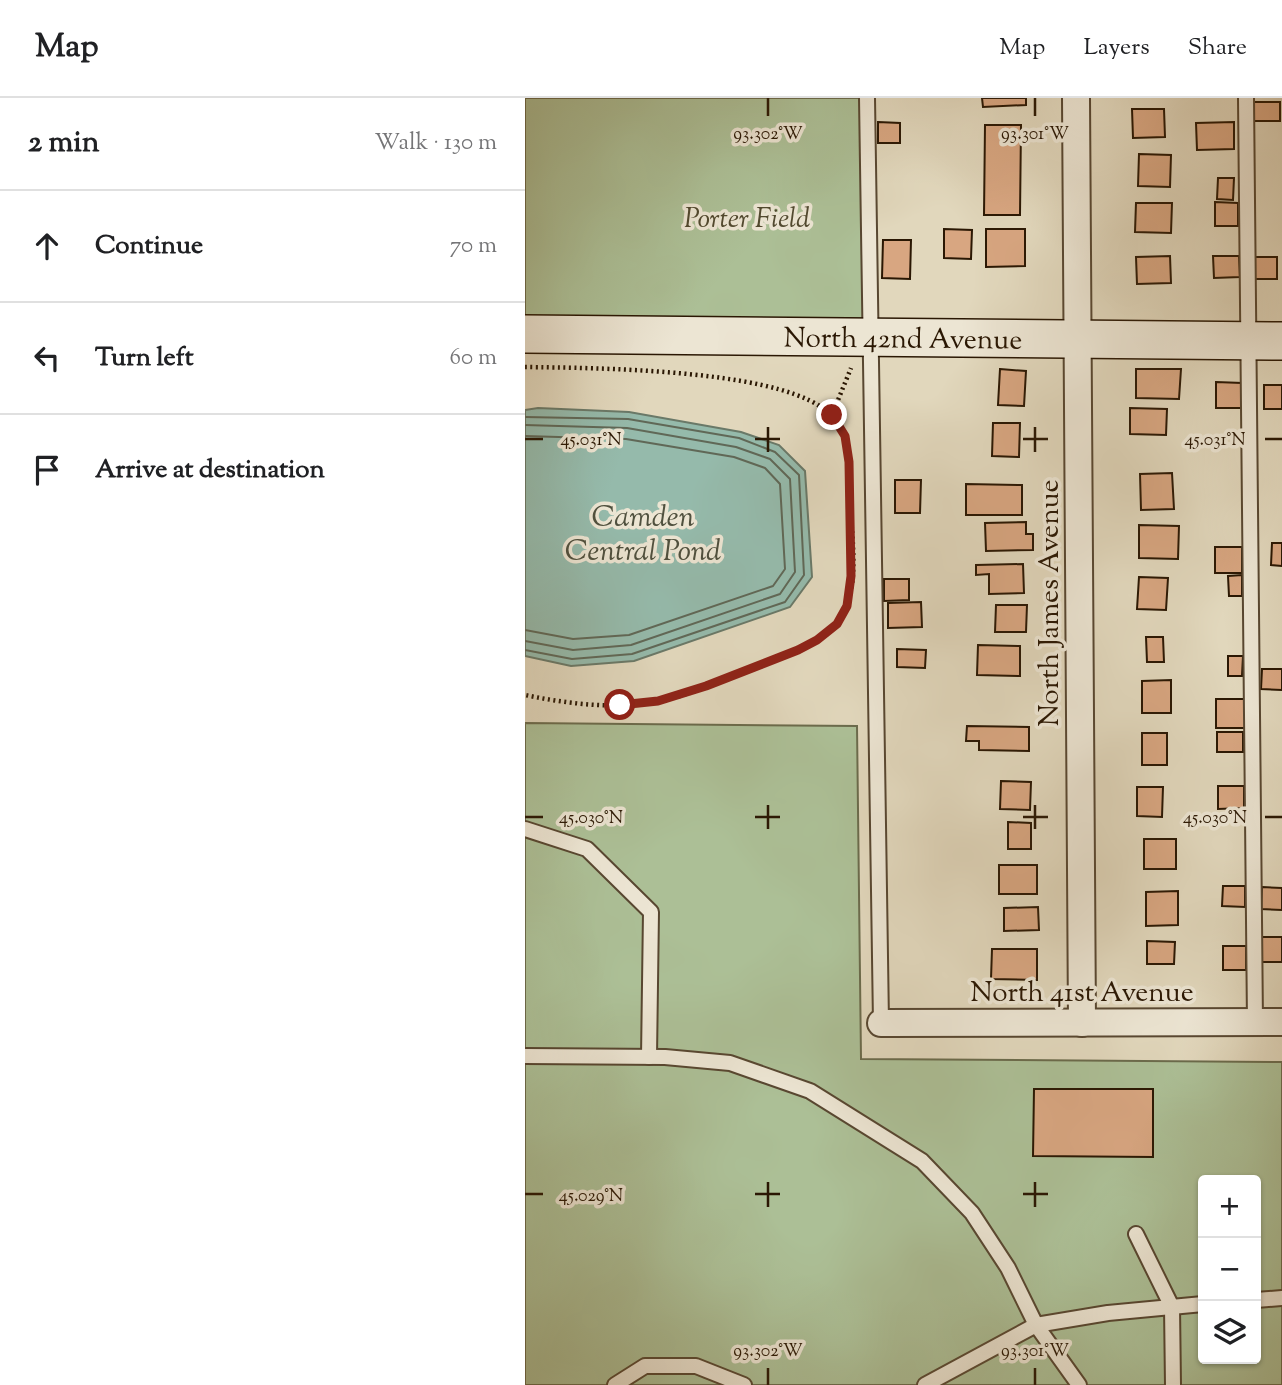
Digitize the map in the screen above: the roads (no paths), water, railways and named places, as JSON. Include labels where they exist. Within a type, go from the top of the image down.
[{"type":"street","name":"North James Avenue","points":[[1076,98],[1082,1023]]},
{"type":"street","name":"North 42nd Avenue","points":[[525,334],[861,351],[1078,339],[1265,341]]},
{"type":"street","name":"North 41st Avenue","points":[[881,1023],[1282,1022]]},
{"type":"lane","points":[[867,98],[861,351],[881,1023]]},
{"type":"lane","points":[[1246,98],[1265,341],[1255,1022]]},
{"type":"lane","points":[[525,829],[587,849],[651,912],[653,983],[649,1057]]},
{"type":"lane","points":[[525,1056],[649,1057],[730,1063],[810,1091],[922,1161],[972,1213],[1007,1268],[1036,1325],[1079,1385]]},
{"type":"lane","points":[[1136,1234],[1172,1307],[1173,1385]]},
{"type":"lane","points":[[1261,1300],[1282,1298]]},
{"type":"lane","points":[[925,1385],[1036,1325],[1108,1313],[1198,1304]]},
{"type":"lane","points":[[615,1385],[645,1366],[696,1366],[744,1385]]},
{"type":"water","name":"Camden Central Pond","points":[[538,408],[629,412],[741,432],[779,445],[805,471],[812,577],[790,607],[634,661],[571,666],[525,656],[525,410]]},
{"type":"park label","name":"Porter Field","points":[[747,217]]}]
